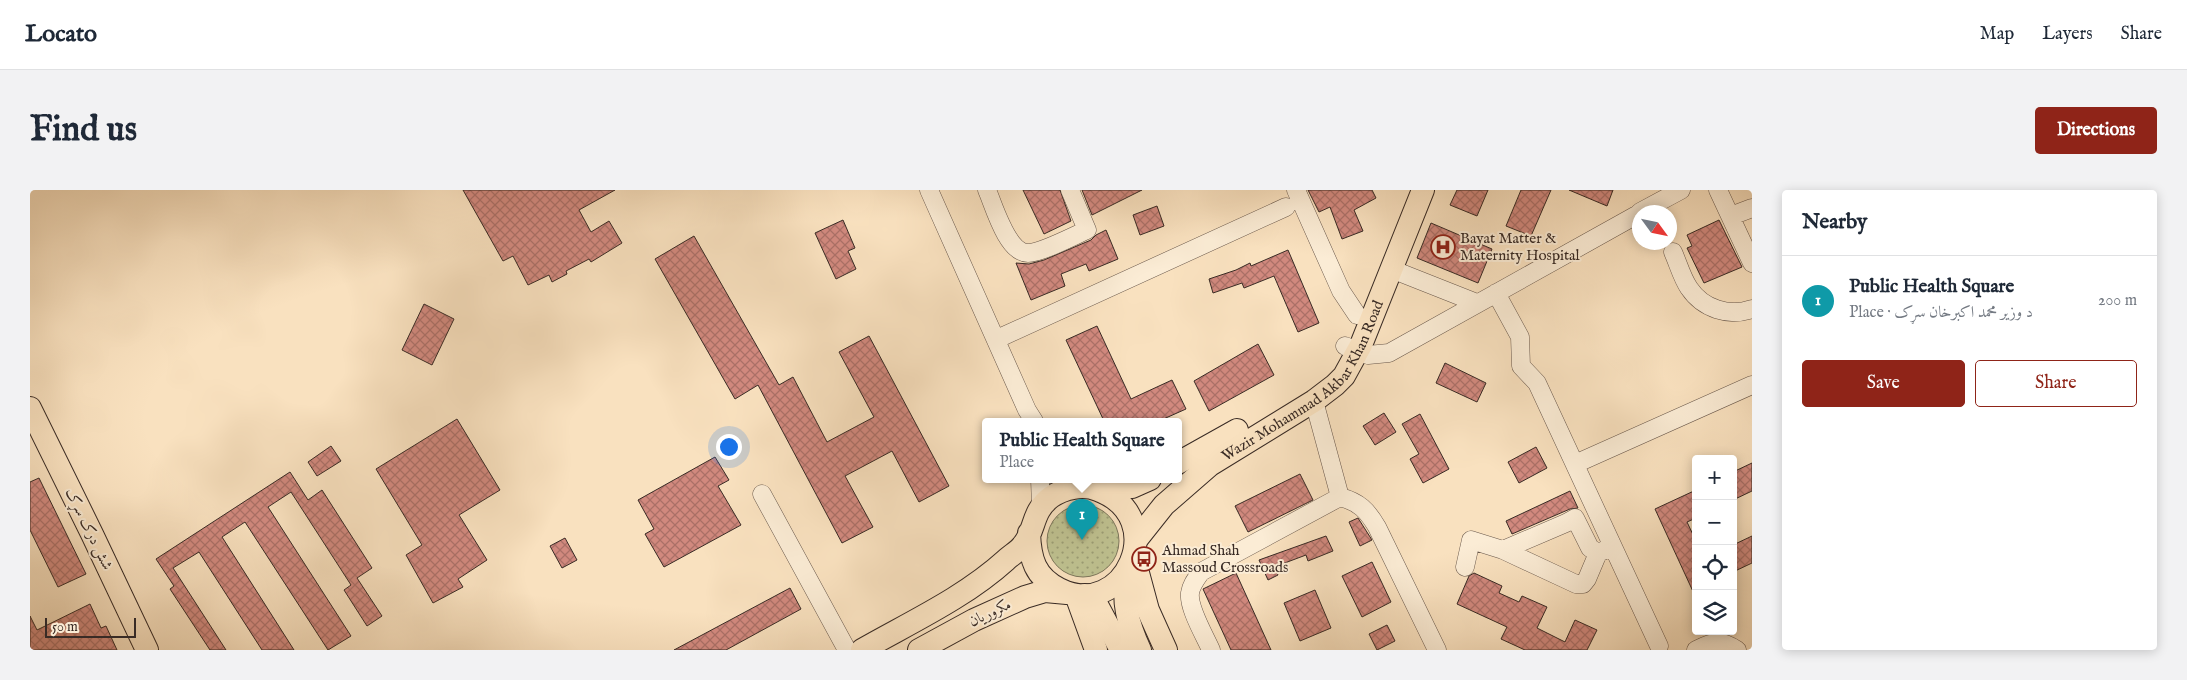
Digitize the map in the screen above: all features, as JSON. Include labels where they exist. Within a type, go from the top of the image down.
[{"type":"main road","points":[[1182,461],[1322,381],[1351,348],[1357,314],[1406,190]]},
{"type":"main road","name":"Wazir Mohammad Akbar Khan Road","points":[[1133,556],[1164,505],[1210,465],[1314,401],[1344,376],[1351,348],[1391,269],[1423,190]]},
{"type":"main road","name":"شش درک سړک","points":[[30,408],[147,650]]},
{"type":"main road","points":[[862,650],[958,596],[996,569],[1024,545],[1033,519],[1041,507],[1052,497],[1064,490],[1081,485],[1132,487],[1141,483]]},
{"type":"main road","points":[[1081,485],[1110,495],[1124,506],[1133,522],[1133,556],[1148,610],[1166,650]]},
{"type":"main road","points":[[1029,534],[1030,552],[1037,570],[1050,584],[1098,607],[1121,650]]},
{"type":"main road","points":[[1076,595],[1102,592],[1116,583],[1133,556]]},
{"type":"main road","points":[[1133,556],[1124,585],[1124,602],[1140,650]]},
{"type":"main road","name":"مکروریان","points":[[918,650],[974,620],[1025,597],[1045,592],[1076,595]]},
{"type":"main road","points":[[1076,595],[1096,650]]},
{"type":"street","points":[[930,190],[1030,417]]},
{"type":"street","points":[[987,190],[1007,236],[1017,249],[1028,253],[1087,230],[1070,190]]},
{"type":"street","points":[[1296,190],[1341,291],[1357,314]]},
{"type":"street","points":[[1654,205],[1681,190]]},
{"type":"street","points":[[1718,190],[1740,223],[1752,263]]},
{"type":"street","points":[[997,339],[1286,208]]},
{"type":"street","points":[[1740,223],[1752,208]]},
{"type":"street","points":[[1351,348],[1368,355],[1389,353],[1632,217]]},
{"type":"street","points":[[1673,252],[1689,288],[1702,302],[1718,310],[1740,313],[1752,309]]},
{"type":"street","points":[[1391,269],[1477,303]]},
{"type":"street","points":[[1496,293],[1520,337],[1520,366],[1537,383],[1575,464],[1605,549],[1659,646]]},
{"type":"street","points":[[1575,464],[1752,385]]},
{"type":"street","points":[[1314,401],[1340,496]]},
{"type":"street","points":[[1040,483],[1041,507]]},
{"type":"street","points":[[762,494],[847,650]]},
{"type":"street","points":[[1211,650],[1192,607],[1190,595],[1193,584],[1201,572],[1340,496],[1355,501],[1367,510],[1437,650]]},
{"type":"street","points":[[1503,550],[1575,518],[1590,548],[1605,549]]},
{"type":"street","points":[[1465,566],[1471,540],[1503,550],[1576,584],[1582,584],[1588,579],[1605,549]]},
{"type":"street","points":[[1696,650],[1714,641],[1723,642],[1737,650]]},
{"type":"green space","points":[[1090,505],[1109,515],[1117,527],[1119,541],[1117,555],[1109,567],[1097,575],[1076,577],[1057,567],[1049,555],[1047,534],[1057,515],[1069,507]]},
{"type":"building","points":[[463,190],[615,190],[579,210],[591,232],[609,221],[622,243],[591,262],[589,259],[566,271],[567,274],[552,282],[549,275],[528,285],[513,256],[503,261]]},
{"type":"building","points":[[1023,190],[1060,190],[1071,221],[1044,234]]},
{"type":"building","points":[[1082,190],[1142,190],[1092,215]]},
{"type":"building","points":[[1308,190],[1372,190],[1376,198],[1354,210],[1363,231],[1342,239],[1330,207],[1319,212]]},
{"type":"building","points":[[1457,190],[1488,190],[1477,216],[1450,205]]},
{"type":"building","points":[[1521,190],[1551,190],[1531,236],[1506,226]]},
{"type":"building","points":[[1569,190],[1613,190],[1607,206]]},
{"type":"building","points":[[1157,206],[1164,226],[1140,235],[1133,215]]},
{"type":"building","points":[[843,220],[855,248],[848,251],[856,269],[836,279],[815,233]]},
{"type":"building","points":[[1719,220],[1742,267],[1704,283],[1687,248],[1692,246],[1687,235]]},
{"type":"building","points":[[1431,223],[1492,249],[1478,283],[1417,258]]},
{"type":"building","points":[[1106,230],[1118,259],[1089,271],[1086,264],[1061,274],[1065,286],[1031,300],[1016,263],[1029,264],[1044,260],[1091,240]]},
{"type":"building","points":[[694,236],[779,385],[793,377],[827,442],[874,417],[839,352],[869,336],[949,486],[919,502],[892,451],[845,476],[873,527],[842,543],[758,385],[735,399],[655,259]]},
{"type":"building","points":[[1288,250],[1319,323],[1298,332],[1274,276],[1244,288],[1242,283],[1213,293],[1209,279],[1250,263],[1251,266]]},
{"type":"building","points":[[424,304],[454,319],[432,365],[402,350]]},
{"type":"building","points":[[1097,326],[1131,399],[1172,380],[1186,409],[1166,418],[1103,418],[1066,340]]},
{"type":"building","points":[[1258,344],[1274,375],[1209,411],[1194,381]]},
{"type":"building","points":[[1445,363],[1486,383],[1477,402],[1436,383]]},
{"type":"building","points":[[1384,413],[1396,432],[1375,445],[1363,426]]},
{"type":"building","points":[[1420,414],[1449,469],[1423,483],[1410,459],[1419,454],[1402,424]]},
{"type":"building","points":[[457,419],[500,490],[459,515],[487,560],[458,579],[463,587],[433,603],[406,555],[422,545],[376,469]]},
{"type":"building","points":[[331,446],[341,461],[317,476],[308,462]]},
{"type":"building","points":[[1536,447],[1547,468],[1519,483],[1508,462]]},
{"type":"building","points":[[715,457],[729,480],[718,486],[741,525],[664,567],[645,534],[654,529],[638,500]]},
{"type":"building","points":[[1752,463],[1752,491],[1737,498],[1737,470]]},
{"type":"building","points":[[290,472],[308,500],[322,490],[372,568],[357,578],[382,616],[367,626],[344,590],[351,585],[291,492],[268,507],[351,636],[328,650],[245,522],[222,537],[294,650],[262,650],[199,552],[173,568],[226,650],[210,650],[170,589],[174,586],[156,559]]},
{"type":"building","points":[[1300,474],[1313,500],[1248,532],[1235,506]]},
{"type":"building","points":[[39,478],[86,574],[58,587],[30,530],[30,482]]},
{"type":"building","points":[[1570,491],[1578,508],[1570,509],[1512,534],[1506,521]]},
{"type":"building","points":[[1692,492],[1692,520],[1687,522],[1692,533],[1692,589],[1655,509]]},
{"type":"building","points":[[1358,518],[1372,540],[1360,546],[1349,522]]},
{"type":"building","points":[[1326,536],[1333,551],[1308,561],[1306,555],[1274,567],[1278,575],[1268,580],[1259,560]]},
{"type":"building","points":[[1752,536],[1752,563],[1737,570],[1737,545],[1737,543]]},
{"type":"building","points":[[565,538],[577,560],[562,568],[550,546]]},
{"type":"building","points":[[1372,562],[1391,602],[1362,617],[1342,576]]},
{"type":"building","points":[[1236,573],[1271,650],[1231,650],[1203,589]]},
{"type":"building","points":[[1474,573],[1502,586],[1499,593],[1519,602],[1522,596],[1547,607],[1537,628],[1565,642],[1575,620],[1597,630],[1587,650],[1525,650],[1501,639],[1507,627],[1457,604],[1469,576]]},
{"type":"building","points":[[790,588],[801,609],[726,650],[674,650]]},
{"type":"building","points":[[1315,590],[1331,628],[1300,641],[1284,603]]},
{"type":"building","points":[[90,604],[101,628],[106,626],[117,650],[30,650],[30,616],[37,630]]},
{"type":"building","points":[[1387,625],[1395,641],[1377,650],[1369,634]]},
{"type":"place","name":"Bayat Matter & Maternity Hospital","points":[[1443,247]]},
{"type":"place","name":"Public Health Square","points":[[1082,540]]},
{"type":"place","name":"Ahmad Shah Massoud Crossroads","points":[[1144,559]]}]
